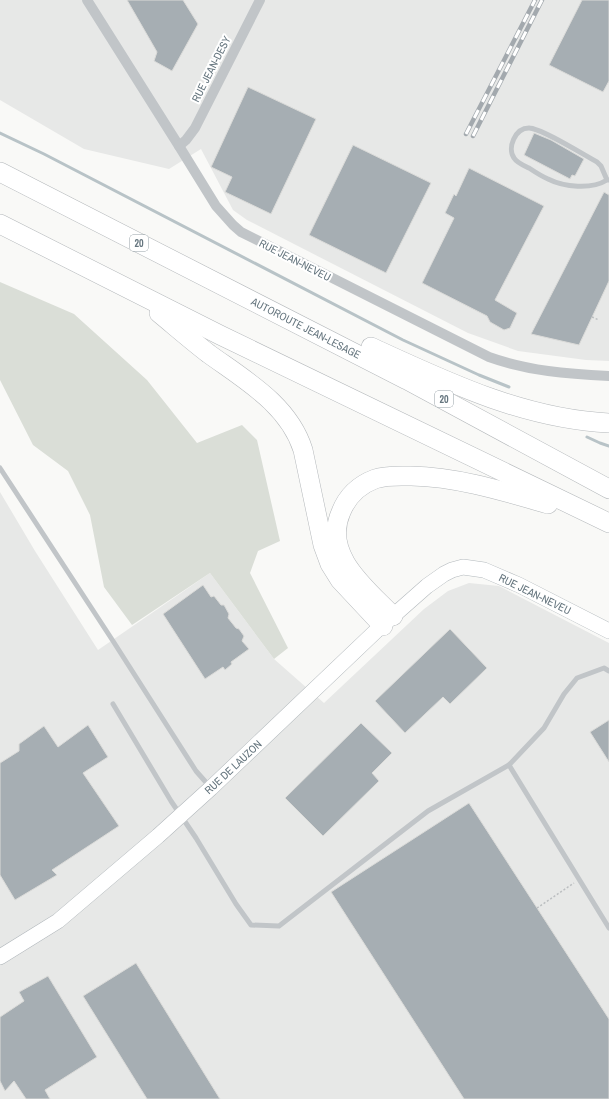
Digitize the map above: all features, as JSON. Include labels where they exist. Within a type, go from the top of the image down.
[{"type":"highway","name":"AUTOROUTE JEAN-LESAGE","points":[[0,172],[414,383],[609,489]]},
{"type":"highway","points":[[0,224],[220,335],[605,521]]},
{"type":"highway","points":[[132,291],[269,400],[288,420],[298,437],[303,450],[323,545],[330,564],[340,580],[388,621]]},
{"type":"highway","points":[[277,313],[350,338],[432,374],[513,406],[536,413],[562,418],[609,423]]},
{"type":"highway","points":[[388,621],[342,558],[337,543],[338,519],[346,503],[358,489],[374,480],[386,477],[401,476],[448,479],[487,487],[605,521]]},
{"type":"street","name":"RUE JEAN-NEVEU","points":[[87,0],[216,206],[224,217],[237,229],[489,357],[517,366],[544,371],[609,376]]},
{"type":"street","name":"RUE JEAN-DESY","points":[[179,146],[186,140],[195,128],[260,0]]},
{"type":"street","name":"RUE JEAN-NEVEU","points":[[458,568],[480,568],[497,575],[609,631]]},
{"type":"street","name":"RUE DE LAUZON","points":[[0,957],[58,921],[211,788],[388,621],[436,579],[458,568]]},
{"type":"lane","points":[[528,128],[542,132],[597,162],[601,166],[608,180],[598,184],[580,186],[567,185],[549,180],[514,159],[512,152],[515,135],[519,130],[528,128]]},
{"type":"lane","points":[[0,468],[196,771],[211,788]]},
{"type":"lane","points":[[113,704],[171,801],[251,926],[279,926],[428,811],[509,765],[544,728],[564,694],[577,678],[604,668],[609,671]]},
{"type":"lane","points":[[509,765],[609,928]]},
{"type":"path","points":[[592,317],[599,320]]},
{"type":"path","points":[[537,908],[579,880]]},
{"type":"shaded area","points":[[0,0],[609,0],[609,361],[586,360],[518,351],[468,333],[247,220],[233,210],[201,149],[169,169],[84,149],[0,100]]},
{"type":"shaded area","points":[[0,282],[74,314],[147,380],[197,443],[242,425],[257,440],[280,541],[258,551],[250,573],[288,648],[274,659],[210,573],[132,625],[104,587],[90,515],[68,471],[33,445],[0,380]]},
{"type":"shaded area","points":[[0,492],[35,551],[98,650],[210,573],[274,659],[324,703],[424,609],[448,591],[469,583],[499,586],[609,643],[609,1099],[0,1099]]},
{"type":"building","points":[[127,0],[183,0],[198,24],[172,71],[154,61],[157,52]]},
{"type":"building","points":[[582,0],[609,0],[609,81],[603,92],[549,65]]},
{"type":"building","points":[[248,87],[316,119],[271,214],[225,192],[232,177],[211,167]]},
{"type":"building","points":[[534,133],[551,140],[584,159],[575,176],[572,175],[570,179],[524,155]]},
{"type":"building","points":[[353,145],[431,183],[386,273],[309,235]]},
{"type":"building","points":[[469,168],[544,206],[495,300],[517,313],[510,328],[504,330],[490,322],[487,316],[422,283],[454,218],[445,213],[454,194],[456,196]]},
{"type":"building","points":[[604,192],[609,195],[609,281],[579,345],[531,334]]},
{"type":"building","points":[[203,585],[211,597],[214,596],[221,605],[224,605],[229,614],[228,618],[244,636],[242,641],[249,649],[231,662],[232,664],[225,670],[223,667],[205,679],[163,614]]},
{"type":"building","points":[[450,629],[487,668],[450,704],[443,697],[405,733],[375,701]]},
{"type":"building","points":[[609,720],[609,762],[590,732]]},
{"type":"building","points":[[361,723],[392,753],[372,773],[379,781],[323,836],[285,798]]},
{"type":"building","points":[[88,725],[108,757],[83,773],[119,826],[52,870],[57,875],[15,900],[0,875],[0,763],[19,751],[19,744],[44,726],[58,747]]},
{"type":"building","points":[[469,803],[609,1019],[609,1099],[464,1099],[331,892]]},
{"type":"building","points":[[136,963],[220,1099],[147,1099],[83,996]]},
{"type":"building","points":[[48,976],[97,1057],[45,1090],[50,1099],[26,1099],[14,1081],[5,1091],[0,1081],[0,1017],[24,1001],[19,992]]},
{"type":"waterway","points":[[0,133],[44,154],[403,340],[509,387]]},
{"type":"waterway","points":[[587,437],[609,446]]},
{"type":"railway","points":[[466,134],[535,0]]},
{"type":"railway","points":[[473,136],[542,0]]}]
